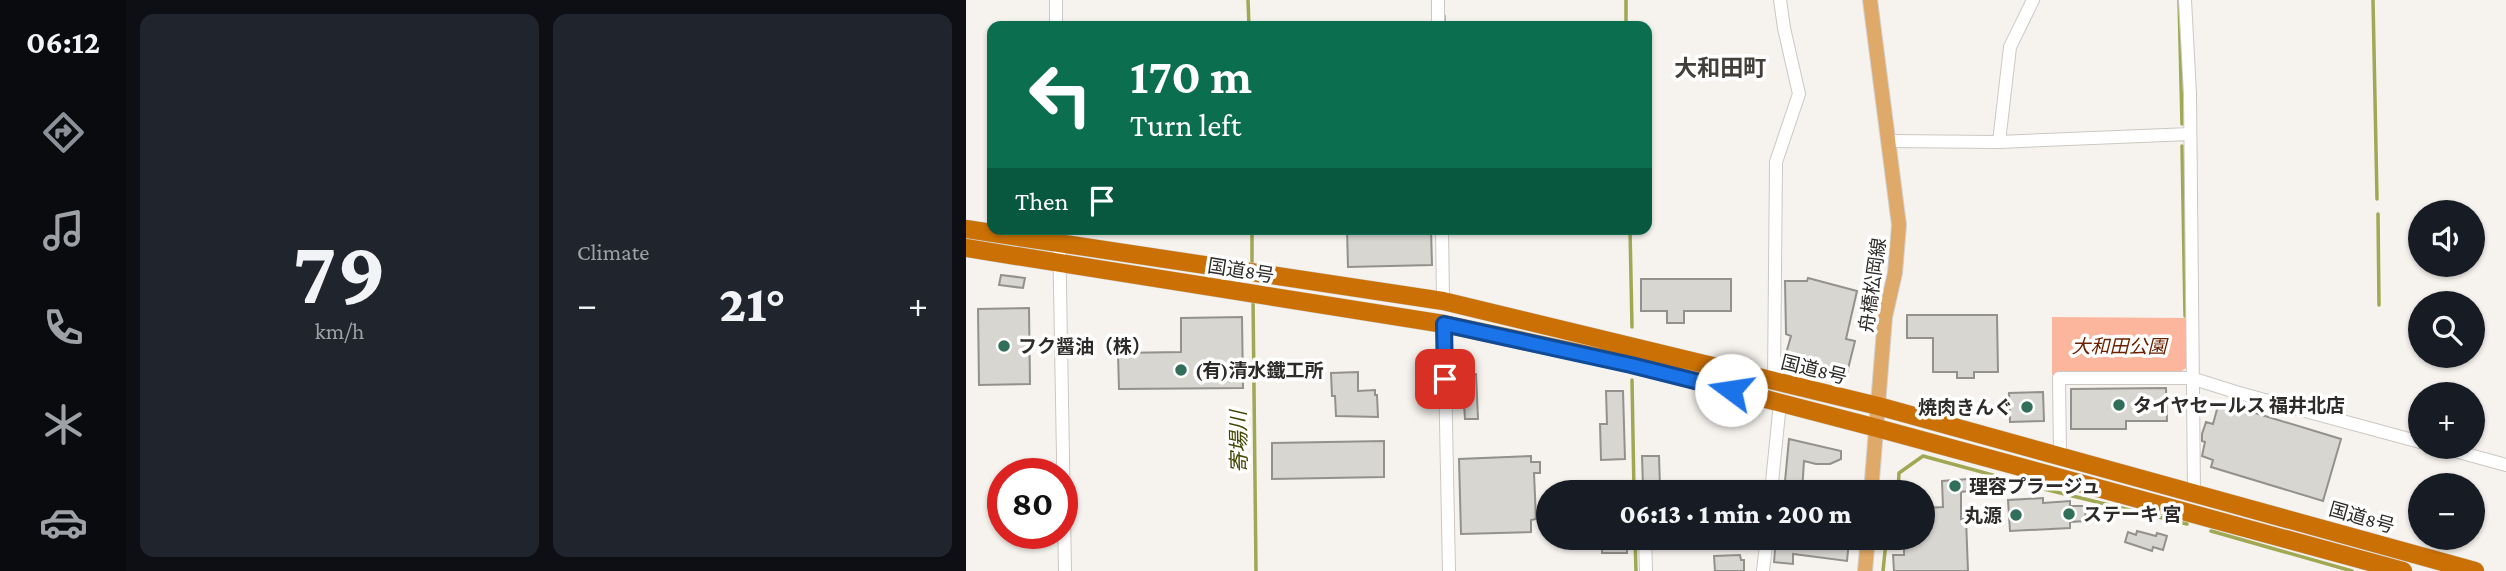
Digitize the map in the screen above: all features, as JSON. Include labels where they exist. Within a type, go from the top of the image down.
[{"type":"highway","name":"国道8号","points":[[966,229],[987,231]]},
{"type":"highway","name":"国道8号","points":[[1059,236],[1443,301],[1878,406],[2475,571]]},
{"type":"highway","name":"国道8号","points":[[966,248],[1444,324],[1631,365],[1877,428],[2403,571]]},
{"type":"main road","name":"舟橋松岡線","points":[[1870,0],[1899,225],[1895,273],[1885,317],[1872,480]]},
{"type":"main road","points":[[1865,571],[1867,550]]},
{"type":"street","points":[[1056,0],[1056,21]]},
{"type":"street","points":[[1438,0],[1438,21]]},
{"type":"street","points":[[1774,381],[1776,162],[1799,94],[1780,0]]},
{"type":"street","points":[[1998,142],[2010,47],[2033,0]]},
{"type":"street","points":[[2185,0],[2190,134],[2194,492]]},
{"type":"street","points":[[1889,141],[1998,142],[2190,134]]},
{"type":"street","points":[[1442,235],[1443,301]]},
{"type":"street","points":[[1059,236],[1065,571]]},
{"type":"street","points":[[1444,324],[1449,571]]},
{"type":"street","points":[[2060,456],[2059,378],[2191,378],[2408,439]]},
{"type":"street","points":[[1772,480],[1780,403]]},
{"type":"street","points":[[2484,459],[2506,465]]},
{"type":"street","points":[[1645,550],[1646,571]]},
{"type":"street","points":[[1763,571],[1765,550]]},
{"type":"green space","name":"大和田公園","points":[[2052,317],[2186,318],[2186,368],[2176,375],[2052,375]]},
{"type":"building","points":[[1347,235],[1431,235],[1432,265],[1348,267]]},
{"type":"building","points":[[1001,275],[1025,278],[1023,288],[999,285]]},
{"type":"building","points":[[1808,278],[1857,291],[1846,339],[1855,341],[1847,373],[1785,357],[1791,336],[1786,334],[1785,281],[1807,281]]},
{"type":"building","points":[[1641,279],[1731,279],[1731,311],[1684,311],[1684,323],[1667,323],[1667,311],[1641,311]]},
{"type":"building","name":"フク醤油（株）","points":[[1029,308],[1030,384],[979,385],[978,309]]},
{"type":"building","points":[[1907,315],[1997,315],[1998,372],[1974,372],[1974,378],[1957,378],[1957,372],[1933,372],[1933,338],[1907,338]]},
{"type":"building","name":"(有)清水鐵工所","points":[[1242,317],[1243,388],[1119,389],[1118,353],[1181,352],[1181,318]]},
{"type":"building","points":[[1358,372],[1358,391],[1375,390],[1378,417],[1336,416],[1331,373]]},
{"type":"building","points":[[1476,374],[1478,419],[1465,419],[1462,375]]},
{"type":"building","name":"タイヤセールス 福井北店","points":[[2166,388],[2167,421],[2126,421],[2126,429],[2071,429],[2071,389]]},
{"type":"building","points":[[1606,391],[1623,391],[1625,459],[1601,460],[1600,424],[1607,424]]},
{"type":"building","name":"焼肉きんぐ","points":[[2043,392],[2044,421],[2010,422],[2009,393]]},
{"type":"building","points":[[2219,402],[2341,439],[2323,501],[2211,467],[2213,460],[2202,456],[2205,442],[2202,441],[2202,434],[2206,422],[2213,424]]},
{"type":"building","points":[[1789,439],[1841,451],[1841,459],[1830,464],[1804,461],[1803,480],[1785,480]]},
{"type":"building","points":[[1384,441],[1384,477],[1272,479],[1272,443]]},
{"type":"building","points":[[1531,456],[1531,462],[1540,462],[1540,473],[1534,473],[1536,519],[1531,520],[1531,532],[1461,534],[1459,459]]},
{"type":"building","points":[[1642,456],[1659,456],[1660,480],[1643,480]]},
{"type":"building","points":[[1968,479],[1969,491],[1961,492],[1961,519],[1966,519],[1968,571],[1894,571],[1893,555],[1904,555],[1904,550],[1935,550],[1935,507],[1943,507],[1942,481]]},
{"type":"building","points":[[2043,498],[2043,503],[2070,501],[2070,506],[2085,506],[2086,521],[2070,522],[2070,528],[2010,531],[2008,500]]},
{"type":"building","points":[[2137,531],[2167,536],[2163,550],[2153,547],[2152,551],[2125,542],[2128,532],[2136,535]]},
{"type":"building","points":[[1602,550],[1627,550],[1627,553],[1602,553]]},
{"type":"building","points":[[1775,550],[1848,550],[1847,561],[1793,554],[1793,564],[1774,562]]},
{"type":"building","points":[[1740,555],[1741,560],[1744,560],[1744,571],[1715,571],[1714,556]]},
{"type":"waterway","name":"寄場川","points":[[1248,0],[1249,21]]},
{"type":"waterway","points":[[1626,0],[1626,21]]},
{"type":"waterway","points":[[2179,0],[2182,124]]},
{"type":"waterway","points":[[2373,0],[2377,199]]},
{"type":"waterway","points":[[1444,16],[1444,21]]},
{"type":"waterway","points":[[2182,146],[2185,316]]},
{"type":"waterway","points":[[2378,214],[2379,305]]},
{"type":"waterway","name":"寄場川","points":[[1252,235],[1252,266]]},
{"type":"waterway","points":[[1630,235],[1632,327]]},
{"type":"waterway","name":"寄場川","points":[[1253,298],[1256,571]]},
{"type":"waterway","points":[[1632,380],[1634,480]]},
{"type":"waterway","points":[[1899,480],[1899,473],[1923,456],[2187,524]]},
{"type":"waterway","points":[[2211,531],[2352,571]]},
{"type":"waterway","points":[[1635,550],[1636,571]]},
{"type":"waterway","points":[[1883,571],[1885,550]]},
{"type":"place","name":"フク醤油（株）","points":[[1004,346]]},
{"type":"place","name":"(有)清水鐵工所","points":[[1181,370]]},
{"type":"place","name":"タイヤセールス 福井北店","points":[[2119,405]]},
{"type":"place","name":"焼肉きんぐ","points":[[2027,407]]},
{"type":"place","name":"理容プラージュ","points":[[1955,486]]},
{"type":"place","name":"ステーキ 宮","points":[[2069,514]]},
{"type":"place","name":"丸源","points":[[2016,515]]},
{"type":"district","name":"大和田町","points":[[1720,68]]},
{"type":"route","points":[[1445,379],[1444,324],[1731,390]]}]
